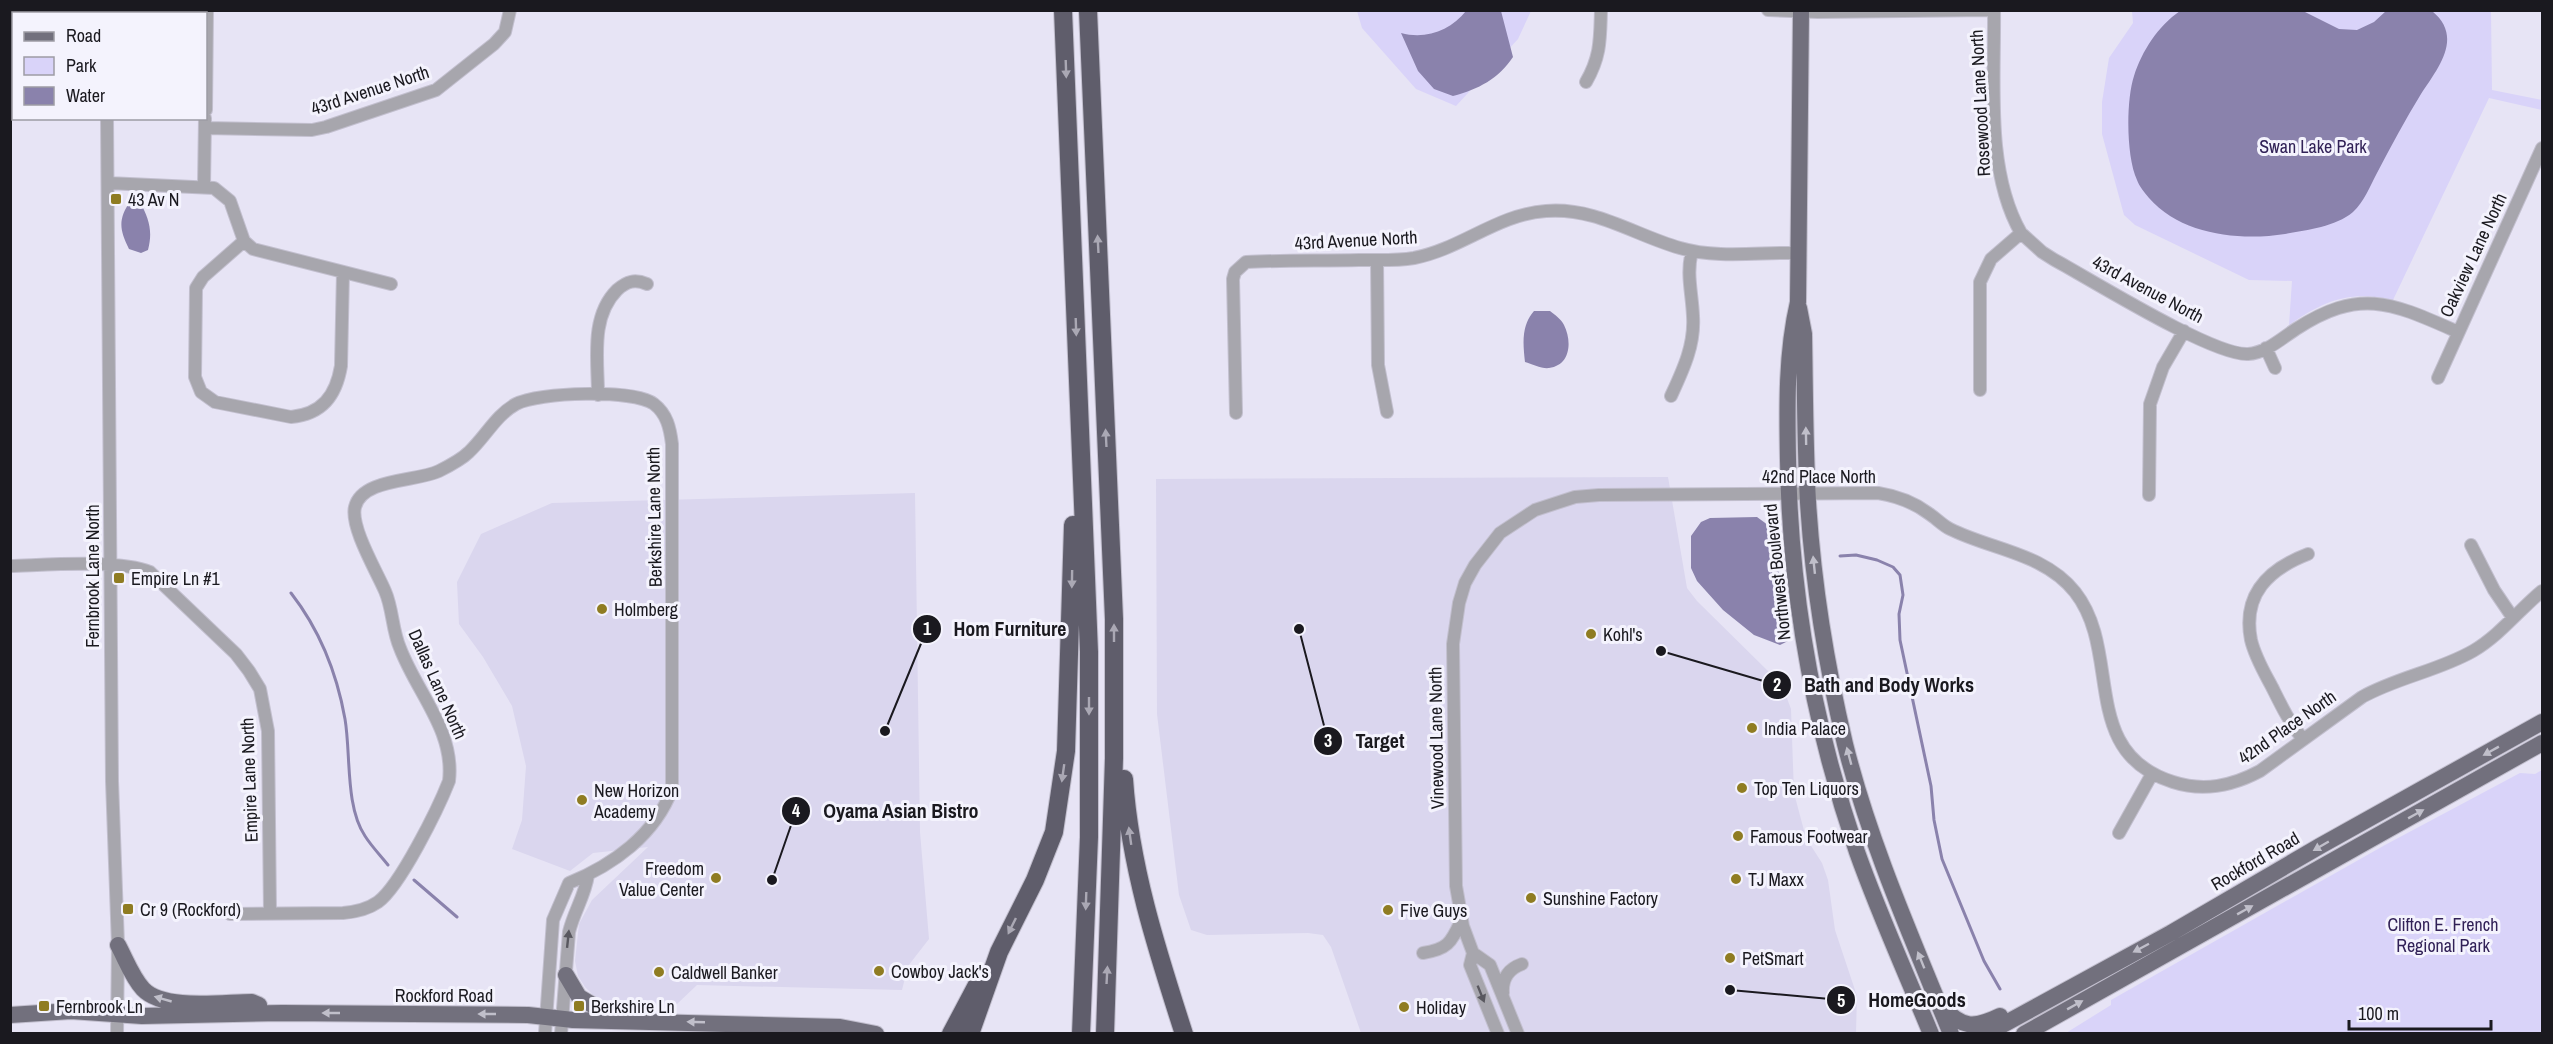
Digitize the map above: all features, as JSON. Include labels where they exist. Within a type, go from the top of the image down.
[{"type":"highway","points":[[1064,10],[1089,652],[1089,837],[1081,1034]]},
{"type":"highway","points":[[1088,10],[1114,657],[1114,781],[1105,1034]]},
{"type":"highway","points":[[970,1034],[999,952],[1046,854],[1054,832],[1068,710],[1074,482],[1082,458]]},
{"type":"highway","points":[[1114,657],[1126,803],[1134,860],[1143,902],[1184,1034]]},
{"type":"highway","points":[[951,1034],[985,970],[999,952]]},
{"type":"main road","name":"Northwest Boulevard","points":[[1801,11],[1798,302],[1804,334],[1808,495],[1820,618],[1846,746],[1884,868],[1951,1034]]},
{"type":"main road","name":"Northwest Boulevard","points":[[1798,302],[1790,335],[1788,494],[1801,623],[1821,728],[1858,854],[1930,1034]]},
{"type":"main road","name":"Rockford Road","points":[[1986,1034],[2171,933],[2542,722]]},
{"type":"main road","name":"Rockford Road","points":[[2024,1034],[2539,747]]},
{"type":"main road","points":[[118,945],[133,976],[143,989],[157,999],[176,1003],[252,1002],[282,1013]]},
{"type":"main road","points":[[566,975],[579,997],[616,1020]]},
{"type":"main road","points":[[1938,1003],[1955,1020],[1975,1025],[1984,1024],[2035,998],[2050,998]]},
{"type":"main road","points":[[1918,1004],[1922,1034]]},
{"type":"main road","name":"Rockford Road","points":[[10,1015],[72,1011],[142,1016],[282,1013],[556,1023],[616,1020],[840,1027],[876,1034]]},
{"type":"street","name":"43rd Avenue North","points":[[204,186],[205,123],[312,130],[436,90],[494,45],[505,32],[510,10]]},
{"type":"street","points":[[1586,82],[1595,66],[1600,49],[1601,10]]},
{"type":"street","points":[[1768,10],[1988,10]]},
{"type":"street","name":"Rosewood Lane North","points":[[1994,10],[1995,110],[2000,177],[2012,217],[2021,233]]},
{"type":"street","name":"Fernbrook Lane North","points":[[108,120],[112,781],[118,945],[117,1034]]},
{"type":"street","name":"Oakview Lane North","points":[[2438,378],[2542,148]]},
{"type":"street","points":[[108,183],[214,188],[230,201],[244,241],[253,249],[391,284]]},
{"type":"street","name":"43rd Avenue North","points":[[1236,413],[1233,279],[1235,272],[1246,262],[1413,258],[1435,253],[1499,222],[1521,214],[1545,211],[1569,211],[1593,215],[1692,251],[1798,253]]},
{"type":"street","name":"43rd Avenue North","points":[[2021,233],[2042,252],[2184,331],[2239,353],[2250,354],[2266,348],[2313,318],[2330,309],[2348,304],[2367,303],[2389,306],[2408,311],[2458,332]]},
{"type":"street","points":[[1980,390],[1980,282],[1991,259],[2021,233]]},
{"type":"street","points":[[244,241],[203,277],[196,288],[195,377],[201,392],[215,402],[291,417],[304,416],[325,404],[333,394],[341,366],[343,273]]},
{"type":"street","points":[[1671,396],[1685,366],[1692,340],[1693,315],[1688,281],[1692,251]]},
{"type":"street","points":[[1377,260],[1378,365],[1387,412]]},
{"type":"street","points":[[598,395],[598,335],[605,307],[624,284],[637,280],[647,284]]},
{"type":"street","points":[[2149,495],[2150,404],[2163,367],[2184,331]]},
{"type":"street","points":[[2266,348],[2275,368]]},
{"type":"street","name":"Dallas Lane North","points":[[270,913],[342,913],[378,903],[389,892],[418,843],[449,782],[451,766],[444,736],[401,651],[389,600],[363,544],[354,508],[366,490],[419,478],[453,463],[468,453],[505,411],[519,402],[550,395],[598,395]]},
{"type":"street","name":"Berkshire Lane North","points":[[556,1023],[553,920],[569,883],[588,875],[646,834],[666,806],[672,789],[673,472],[671,434],[668,422],[661,410],[642,398],[598,395]]},
{"type":"street","name":"42nd Place North","points":[[1500,533],[1535,510],[1575,497],[1599,495],[1878,493],[1912,502],[1950,529],[2026,557],[2060,576],[2085,606],[2093,624],[2106,706],[2112,727],[2120,743],[2131,757],[2152,774],[2185,786],[2204,788],[2224,786],[2243,780],[2260,771],[2302,738],[2380,687],[2447,664],[2474,651],[2498,633],[2542,591]]},
{"type":"street","name":"Vinewood Lane North","points":[[1498,1034],[1470,965],[1473,953],[1462,919],[1456,886],[1454,654],[1455,623],[1465,583],[1475,565],[1500,533]]},
{"type":"street","points":[[2471,545],[2480,566],[2513,618]]},
{"type":"street","points":[[2302,738],[2291,724],[2257,658],[2250,625],[2250,608],[2256,593],[2284,563],[2308,554]]},
{"type":"street","name":"Empire Lane North","points":[[10,566],[140,568],[160,579],[236,654],[249,670],[260,689],[266,710],[268,731],[270,913]]},
{"type":"street","points":[[2120,833],[2152,774]]},
{"type":"street","points":[[545,1034],[556,1023],[566,975],[572,918],[586,893],[588,875]]},
{"type":"street","points":[[230,914],[270,913]]},
{"type":"street","points":[[1423,953],[1440,950],[1447,946],[1462,919]]},
{"type":"street","name":"Vinewood Lane North","points":[[1473,953],[1490,965],[1518,1034]]},
{"type":"street","points":[[1503,994],[1503,984],[1507,975],[1513,968],[1522,964]]},
{"type":"shaded area","points":[[1668,477],[1687,588],[1697,601],[1770,673],[1785,693],[1791,709],[1794,793],[1806,838],[1822,863],[1828,880],[1835,930],[1857,996],[1856,1033],[1361,1033],[1331,947],[1323,935],[1308,933],[1207,935],[1191,930],[1179,895],[1157,714],[1156,479]]},
{"type":"shaded area","points":[[915,493],[920,832],[929,939],[908,966],[902,990],[697,985],[677,1004],[607,1002],[593,995],[578,976],[575,961],[579,924],[592,900],[648,847],[593,853],[570,871],[512,849],[522,820],[526,766],[512,706],[483,657],[459,624],[457,582],[481,534],[552,503]]},
{"type":"green space","points":[[1357,11],[1531,11],[1518,39],[1456,106],[1416,89],[1362,28]]},
{"type":"green space","name":"Swan Lake Park","points":[[2132,11],[2491,11],[2492,90],[2542,100],[2542,110],[2489,98],[2393,300],[2363,296],[2350,297],[2326,304],[2289,325],[2292,281],[2249,280],[2135,225],[2124,215],[2102,134],[2102,102],[2109,58],[2133,23]]},
{"type":"green space","name":"Clifton E. French Regional Park","points":[[2542,770],[2542,1033],[2066,1033],[2111,1005],[2111,1000],[2385,845],[2520,773],[2535,774]]},
{"type":"water","points":[[1466,11],[1501,11],[1513,57],[1487,82],[1453,96],[1434,89],[1418,71],[1401,33],[1420,35],[1437,32],[1460,18]]},
{"type":"water","name":"Swan Lake Park","points":[[2180,11],[2303,11],[2339,29],[2357,30],[2374,22],[2386,11],[2432,11],[2446,31],[2447,42],[2445,52],[2434,74],[2404,123],[2364,199],[2353,212],[2338,221],[2302,231],[2268,236],[2231,235],[2194,227],[2177,220],[2149,198],[2133,170],[2128,128],[2131,86],[2141,57],[2152,40]]},
{"type":"water","points":[[131,200],[140,202],[149,225],[148,250],[141,253],[129,249],[123,236],[122,219]]},
{"type":"water","points":[[1534,311],[1550,311],[1560,319],[1567,331],[1568,351],[1562,362],[1556,366],[1543,368],[1525,362],[1525,329]]},
{"type":"water","points":[[1757,517],[1772,528],[1774,536],[1788,641],[1780,645],[1754,635],[1723,610],[1697,581],[1691,568],[1691,536],[1701,522],[1710,518]]},
{"type":"waterway","points":[[1840,556],[1856,555],[1877,560],[1893,567],[1900,575],[1903,595],[1899,614],[1900,640],[1931,786],[1934,820],[1942,859],[1984,961],[2000,989]]},
{"type":"waterway","points":[[291,593],[326,653],[342,702],[354,810],[368,840],[388,865]]},
{"type":"waterway","points":[[414,880],[457,917]]},
{"type":"place","name":"43 Av N","points":[[116,199]]},
{"type":"place","name":"Empire Ln #1","points":[[119,578]]},
{"type":"place","name":"Holmberg","points":[[602,609]]},
{"type":"place","name":"Target","points":[[1299,629]]},
{"type":"place","name":"Kohl's","points":[[1591,634]]},
{"type":"place","name":"Bath and Body Works","points":[[1661,651]]},
{"type":"place","name":"India Palace","points":[[1752,728]]},
{"type":"place","name":"Hom Furniture","points":[[885,731]]},
{"type":"place","name":"Top Ten Liquors","points":[[1742,788]]},
{"type":"place","name":"New Horizon Academy","points":[[582,800]]},
{"type":"place","name":"Famous Footwear","points":[[1738,836]]},
{"type":"place","name":"Freedom Value Center","points":[[716,878]]},
{"type":"place","name":"TJ Maxx","points":[[1736,879]]},
{"type":"place","name":"Oyama Asian Bistro","points":[[772,880]]},
{"type":"place","name":"Sunshine Factory","points":[[1531,898]]},
{"type":"place","name":"Cr 9 (Rockford)","points":[[128,909]]},
{"type":"place","name":"Five Guys","points":[[1388,910]]},
{"type":"place","name":"PetSmart","points":[[1730,958]]},
{"type":"place","name":"Cowboy Jack's","points":[[879,971]]},
{"type":"place","name":"Caldwell Banker","points":[[659,972]]},
{"type":"place","name":"HomeGoods","points":[[1730,990]]},
{"type":"place","name":"Fernbrook Ln","points":[[44,1006]]},
{"type":"place","name":"Berkshire Ln","points":[[579,1006]]},
{"type":"place","name":"Holiday","points":[[1404,1007]]}]
